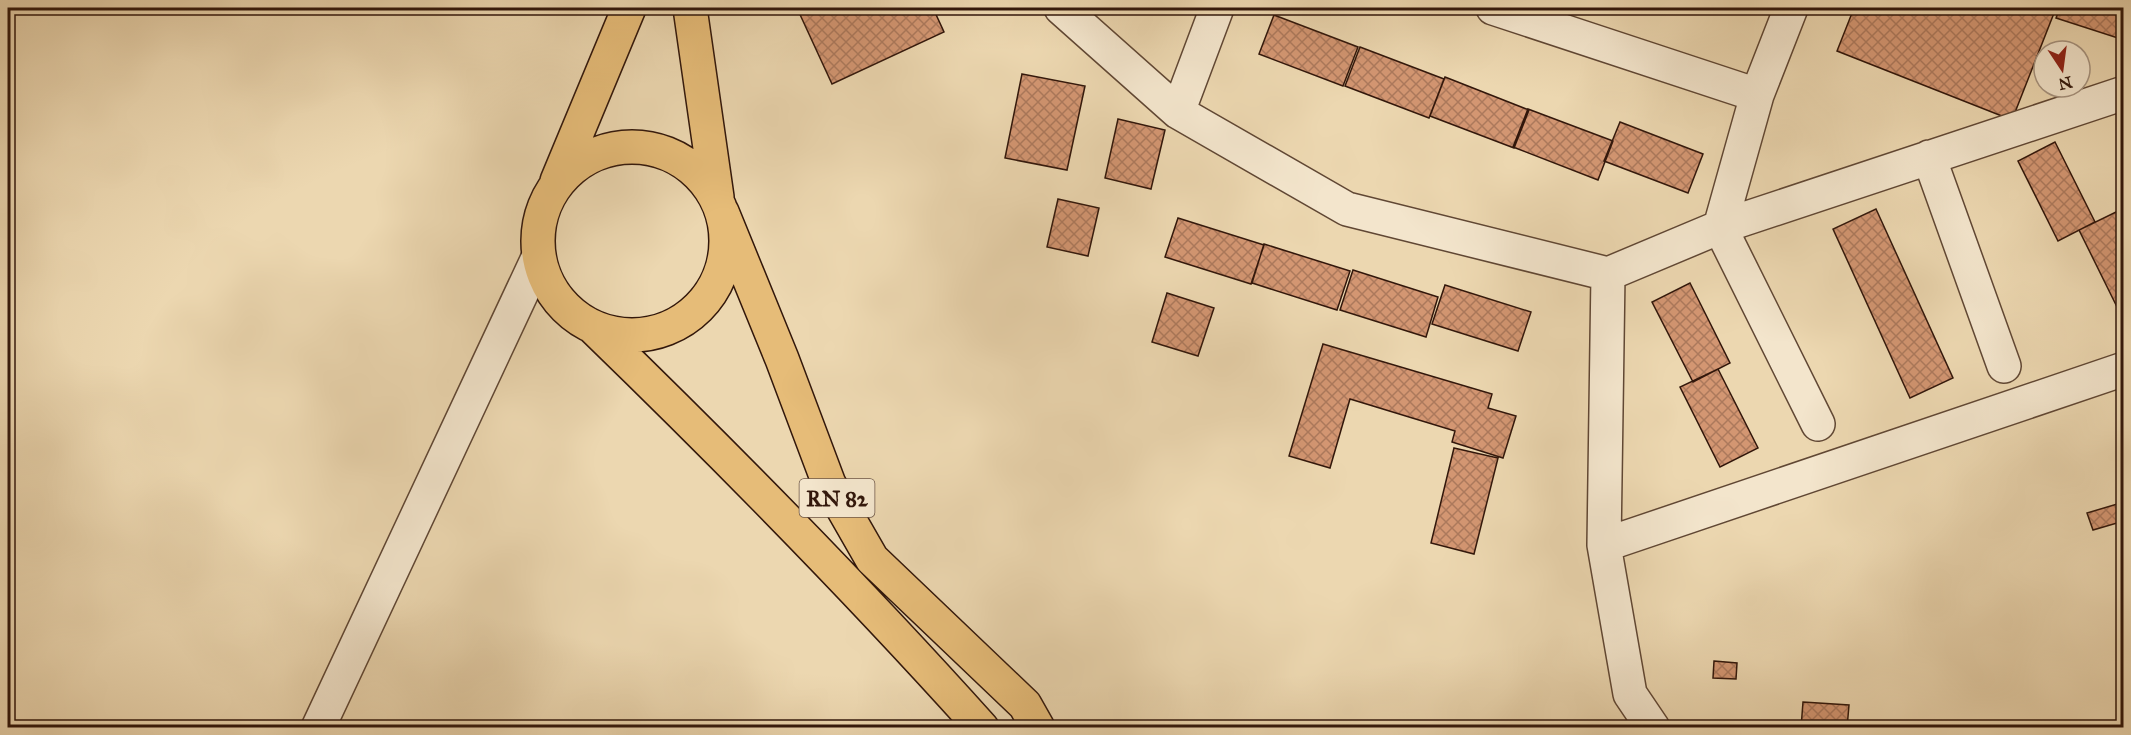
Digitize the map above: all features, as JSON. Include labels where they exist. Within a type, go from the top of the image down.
[{"type":"main road","points":[[556,184],[576,164],[601,151],[629,147],[656,150],[682,161],[703,178],[720,207],[727,242],[722,273],[706,300],[683,321],[655,333],[623,336],[594,328],[567,311],[548,287],[538,258],[537,232],[543,206],[556,184],[629,8]]},
{"type":"main road","name":"RN 82","points":[[690,8],[720,207],[829,484],[872,559],[1025,705],[1038,728]]},
{"type":"main road","name":"RN 82","points":[[594,328],[714,446],[913,651],[982,728]]},
{"type":"street","points":[[1061,8],[1178,112],[1347,209],[1608,274],[1720,227],[2124,93]]},
{"type":"street","points":[[1178,112],[1217,8]]},
{"type":"street","points":[[1493,8],[1757,95]]},
{"type":"street","points":[[1791,8],[1757,95],[1720,227],[1818,424]]},
{"type":"street","points":[[1929,157],[2004,366]]},
{"type":"street","points":[[318,728],[538,258]]},
{"type":"street","points":[[1608,274],[1604,545],[1630,694],[1653,728]]},
{"type":"street","points":[[1604,545],[2124,369]]},
{"type":"building","points":[[797,8],[933,8],[944,32],[832,84]]},
{"type":"building","points":[[1854,8],[2056,8],[2044,39],[2032,39],[2032,69],[2012,120],[1837,51]]},
{"type":"building","points":[[2060,8],[2124,8],[2124,40],[2056,18]]},
{"type":"building","points":[[1274,15],[1358,47],[1343,86],[1259,54]]},
{"type":"building","points":[[1360,47],[1444,79],[1429,118],[1345,86]]},
{"type":"building","points":[[1022,74],[1085,86],[1067,170],[1005,158]]},
{"type":"building","points":[[1445,77],[1529,110],[1514,148],[1430,116]]},
{"type":"building","points":[[1528,109],[1613,141],[1598,180],[1513,147]]},
{"type":"building","points":[[1118,119],[1165,130],[1151,189],[1105,178]]},
{"type":"building","points":[[1620,122],[1703,154],[1688,193],[1604,161]]},
{"type":"building","points":[[2055,142],[2095,222],[2058,241],[2018,161]]},
{"type":"building","points":[[1058,199],[1099,208],[1088,256],[1047,247]]},
{"type":"building","points":[[1876,209],[1953,378],[1910,398],[1833,229]]},
{"type":"building","points":[[2116,212],[2124,227],[2124,308],[2119,311],[2079,230]]},
{"type":"building","points":[[1178,218],[1264,245],[1251,284],[1165,257]]},
{"type":"building","points":[[1264,244],[1350,271],[1337,310],[1252,283]]},
{"type":"building","points":[[1353,270],[1438,297],[1426,337],[1340,310]]},
{"type":"building","points":[[1690,283],[1730,363],[1693,382],[1652,302]]},
{"type":"building","points":[[1445,285],[1531,312],[1518,351],[1432,324]]},
{"type":"building","points":[[1167,293],[1214,308],[1198,356],[1152,342]]},
{"type":"building","points":[[1323,344],[1492,394],[1488,408],[1516,416],[1503,458],[1452,442],[1455,431],[1350,399],[1330,468],[1289,456]]},
{"type":"building","points":[[1718,369],[1758,448],[1720,467],[1680,387]]},
{"type":"building","points":[[1454,448],[1498,458],[1474,554],[1431,543]]},
{"type":"building","points":[[2124,502],[2124,521],[2093,530],[2087,513]]},
{"type":"building","points":[[1714,661],[1737,663],[1736,679],[1713,678]]},
{"type":"building","points":[[1803,702],[1849,705],[1847,728],[1801,728]]}]
